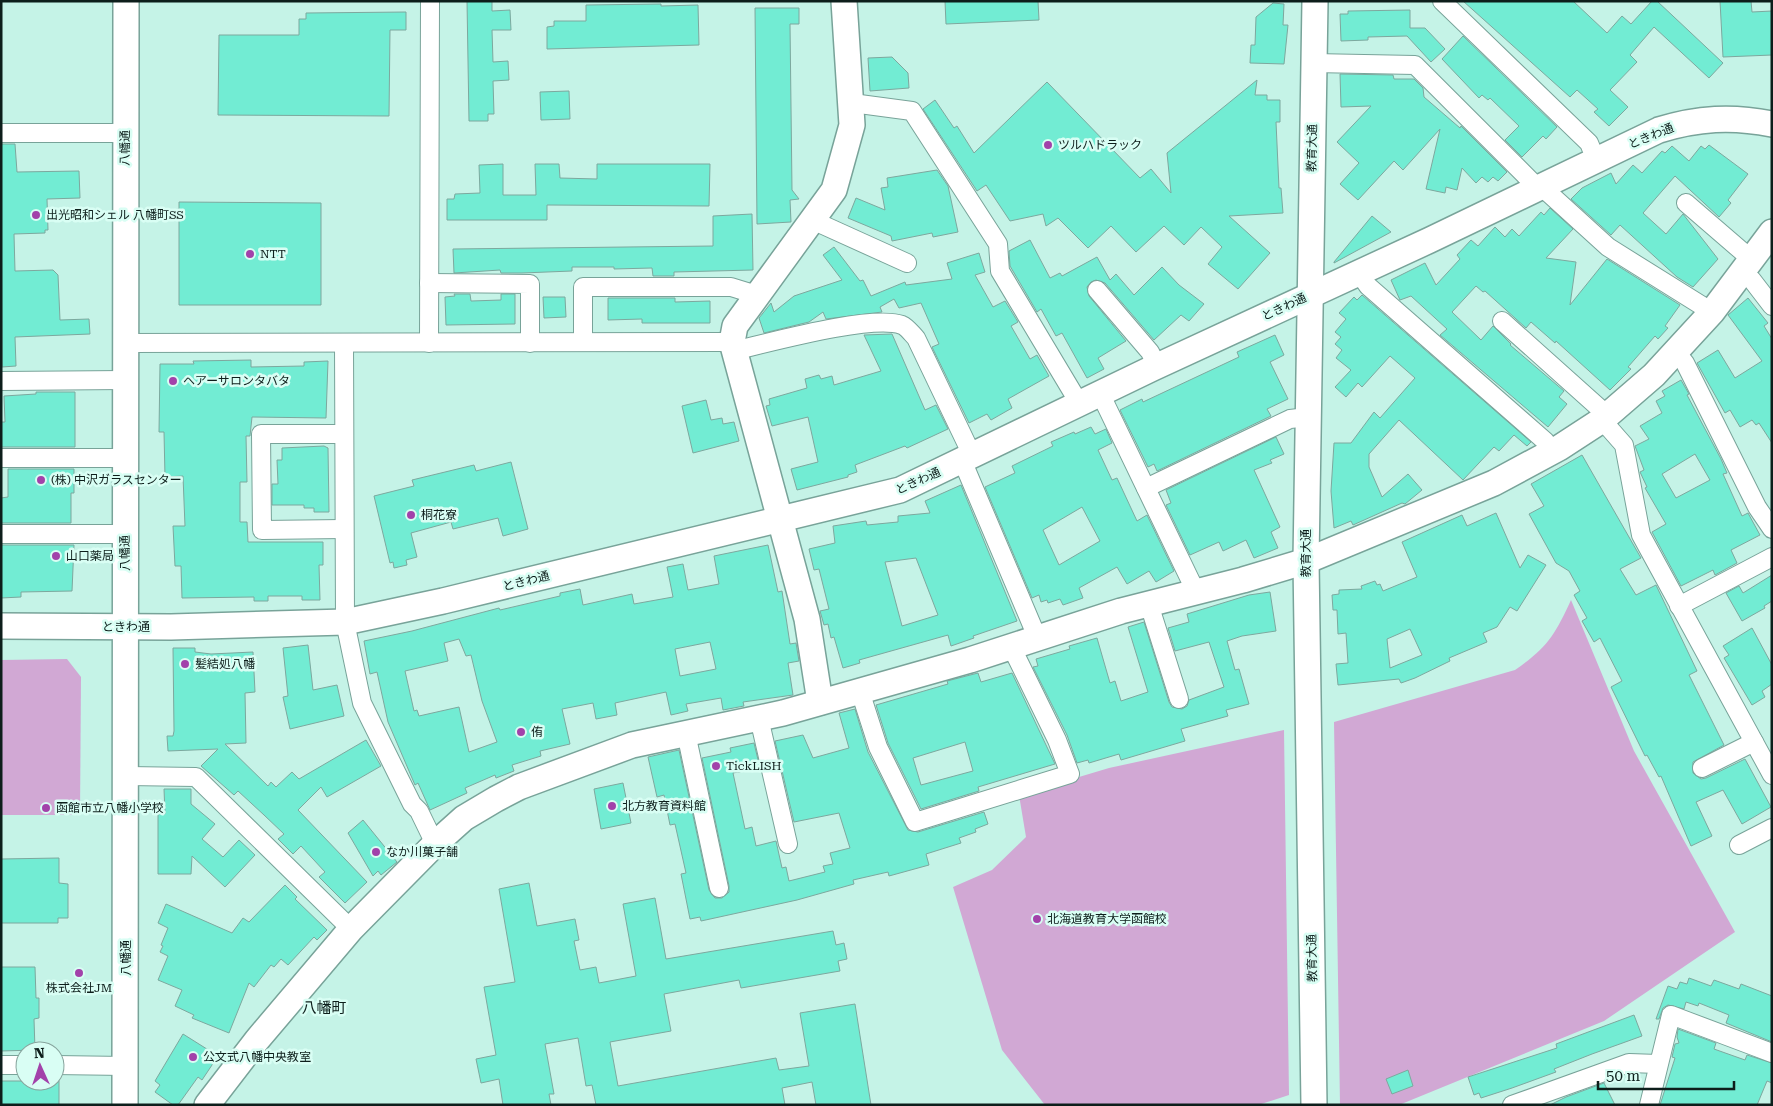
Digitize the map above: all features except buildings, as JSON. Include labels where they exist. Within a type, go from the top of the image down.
[{"type":"street","name":"八幡通","points":[[125,1105],[127,776],[125,534],[126,1]]},
{"type":"street","points":[[430,1],[430,343]]},
{"type":"street","points":[[820,702],[807,619],[781,519],[732,347],[735,326],[834,190],[852,125],[844,1]]},
{"type":"street","name":"教育大通","points":[[1314,1],[1306,561],[1314,1105]]},
{"type":"street","points":[[1442,1],[1589,143],[1596,160]]},
{"type":"street","points":[[1313,63],[1415,65],[1540,188],[1608,247],[1712,312]]},
{"type":"street","points":[[852,103],[912,112],[998,244],[1000,271],[1090,398],[1146,488],[1196,592]]},
{"type":"street","name":"ときわ通","points":[[1,626],[126,627],[345,622],[443,601],[900,490],[1157,366],[1540,188],[1659,130],[1683,123],[1722,118],[1772,124]]},
{"type":"street","points":[[1,133],[125,133]]},
{"type":"street","points":[[1686,204],[1746,267],[1752,280],[1772,306]]},
{"type":"street","points":[[812,220],[907,263]]},
{"type":"street","points":[[207,1105],[257,1040],[351,929],[435,844],[464,818],[519,787],[632,745],[759,718],[820,702],[1149,604],[1306,561],[1494,483],[1553,452],[1604,418],[1654,375],[1712,312],[1772,232]]},
{"type":"street","points":[[1359,273],[1368,286],[1545,441],[1553,452]]},
{"type":"street","points":[[429,283],[530,284],[530,343]]},
{"type":"street","points":[[583,342],[583,287],[731,287],[757,295]]},
{"type":"street","points":[[1097,290],[1150,352],[1157,366]]},
{"type":"street","points":[[1502,321],[1604,418],[1624,445],[1641,535],[1772,775]]},
{"type":"street","points":[[125,343],[583,342],[732,347],[878,322],[902,325],[916,338],[967,458],[1038,637]]},
{"type":"street","points":[[344,343],[343,529],[345,622],[362,703],[412,804],[419,811],[435,844]]},
{"type":"street","points":[[1676,353],[1685,363],[1757,507],[1772,529]]},
{"type":"street","points":[[1,381],[125,380]]},
{"type":"street","points":[[1146,488],[1290,419],[1308,417]]},
{"type":"street","points":[[343,529],[262,530],[262,434],[344,434]]},
{"type":"street","points":[[1,458],[125,458]]},
{"type":"street","points":[[1,534],[125,534]]},
{"type":"street","points":[[1679,606],[1772,556]]},
{"type":"street","points":[[1149,604],[1179,700]]},
{"type":"street","points":[[860,691],[878,747],[915,822],[1070,774],[1057,740],[1011,646]]},
{"type":"street","points":[[759,718],[788,844]]},
{"type":"street","points":[[686,734],[719,888]]},
{"type":"street","points":[[1702,768],[1754,742]]},
{"type":"street","points":[[127,776],[196,776],[351,929]]},
{"type":"street","points":[[1739,845],[1772,828]]},
{"type":"street","points":[[1649,1105],[1671,1015],[1772,1053]]},
{"type":"street","points":[[1512,1105],[1629,1063],[1658,1064]]},
{"type":"street","points":[[1,1065],[15,1065]]},
{"type":"street","points":[[65,1066],[126,1066]]},
{"type":"shaded area","points":[[1571,600],[1634,751],[1735,932],[1604,1021],[1399,1105],[1340,1105],[1334,722],[1515,670],[1535,655],[1549,640]]},
{"type":"shaded area","points":[[67,659],[81,677],[80,815],[1,815],[1,660]]},
{"type":"shaded area","points":[[1284,730],[1289,1095],[1258,1105],[1045,1105],[1002,1050],[953,887],[992,870],[1026,837],[1019,795],[1109,768]]},
{"type":"place","name":"ツルハドラック","points":[[1048,145]]},
{"type":"place","name":"出光昭和シェル 八幡町SS","points":[[36,215]]},
{"type":"place","name":"NTT","points":[[250,254]]},
{"type":"place","name":"ヘアーサロンタバタ","points":[[173,381]]},
{"type":"place","name":"(株) 中沢ガラスセンター","points":[[41,480]]},
{"type":"place","name":"桐花寮","points":[[411,515]]},
{"type":"place","name":"山口薬局","points":[[56,556]]},
{"type":"place","name":"髪結処八幡","points":[[185,664]]},
{"type":"place","name":"侑","points":[[521,732]]},
{"type":"place","name":"TickLISH","points":[[716,766]]},
{"type":"place","name":"北方教育資料館","points":[[612,806]]},
{"type":"place","name":"函館市立八幡小学校","points":[[46,808]]},
{"type":"place","name":"なか川菓子舗","points":[[376,852]]},
{"type":"place","name":"北海道教育大学函館校","points":[[1037,919]]},
{"type":"place","name":"株式会社JM","points":[[79,973]]},
{"type":"place","name":"公文式八幡中央教室","points":[[193,1057]]},
{"type":"district","name":"八幡町","points":[[324,1008]]}]
